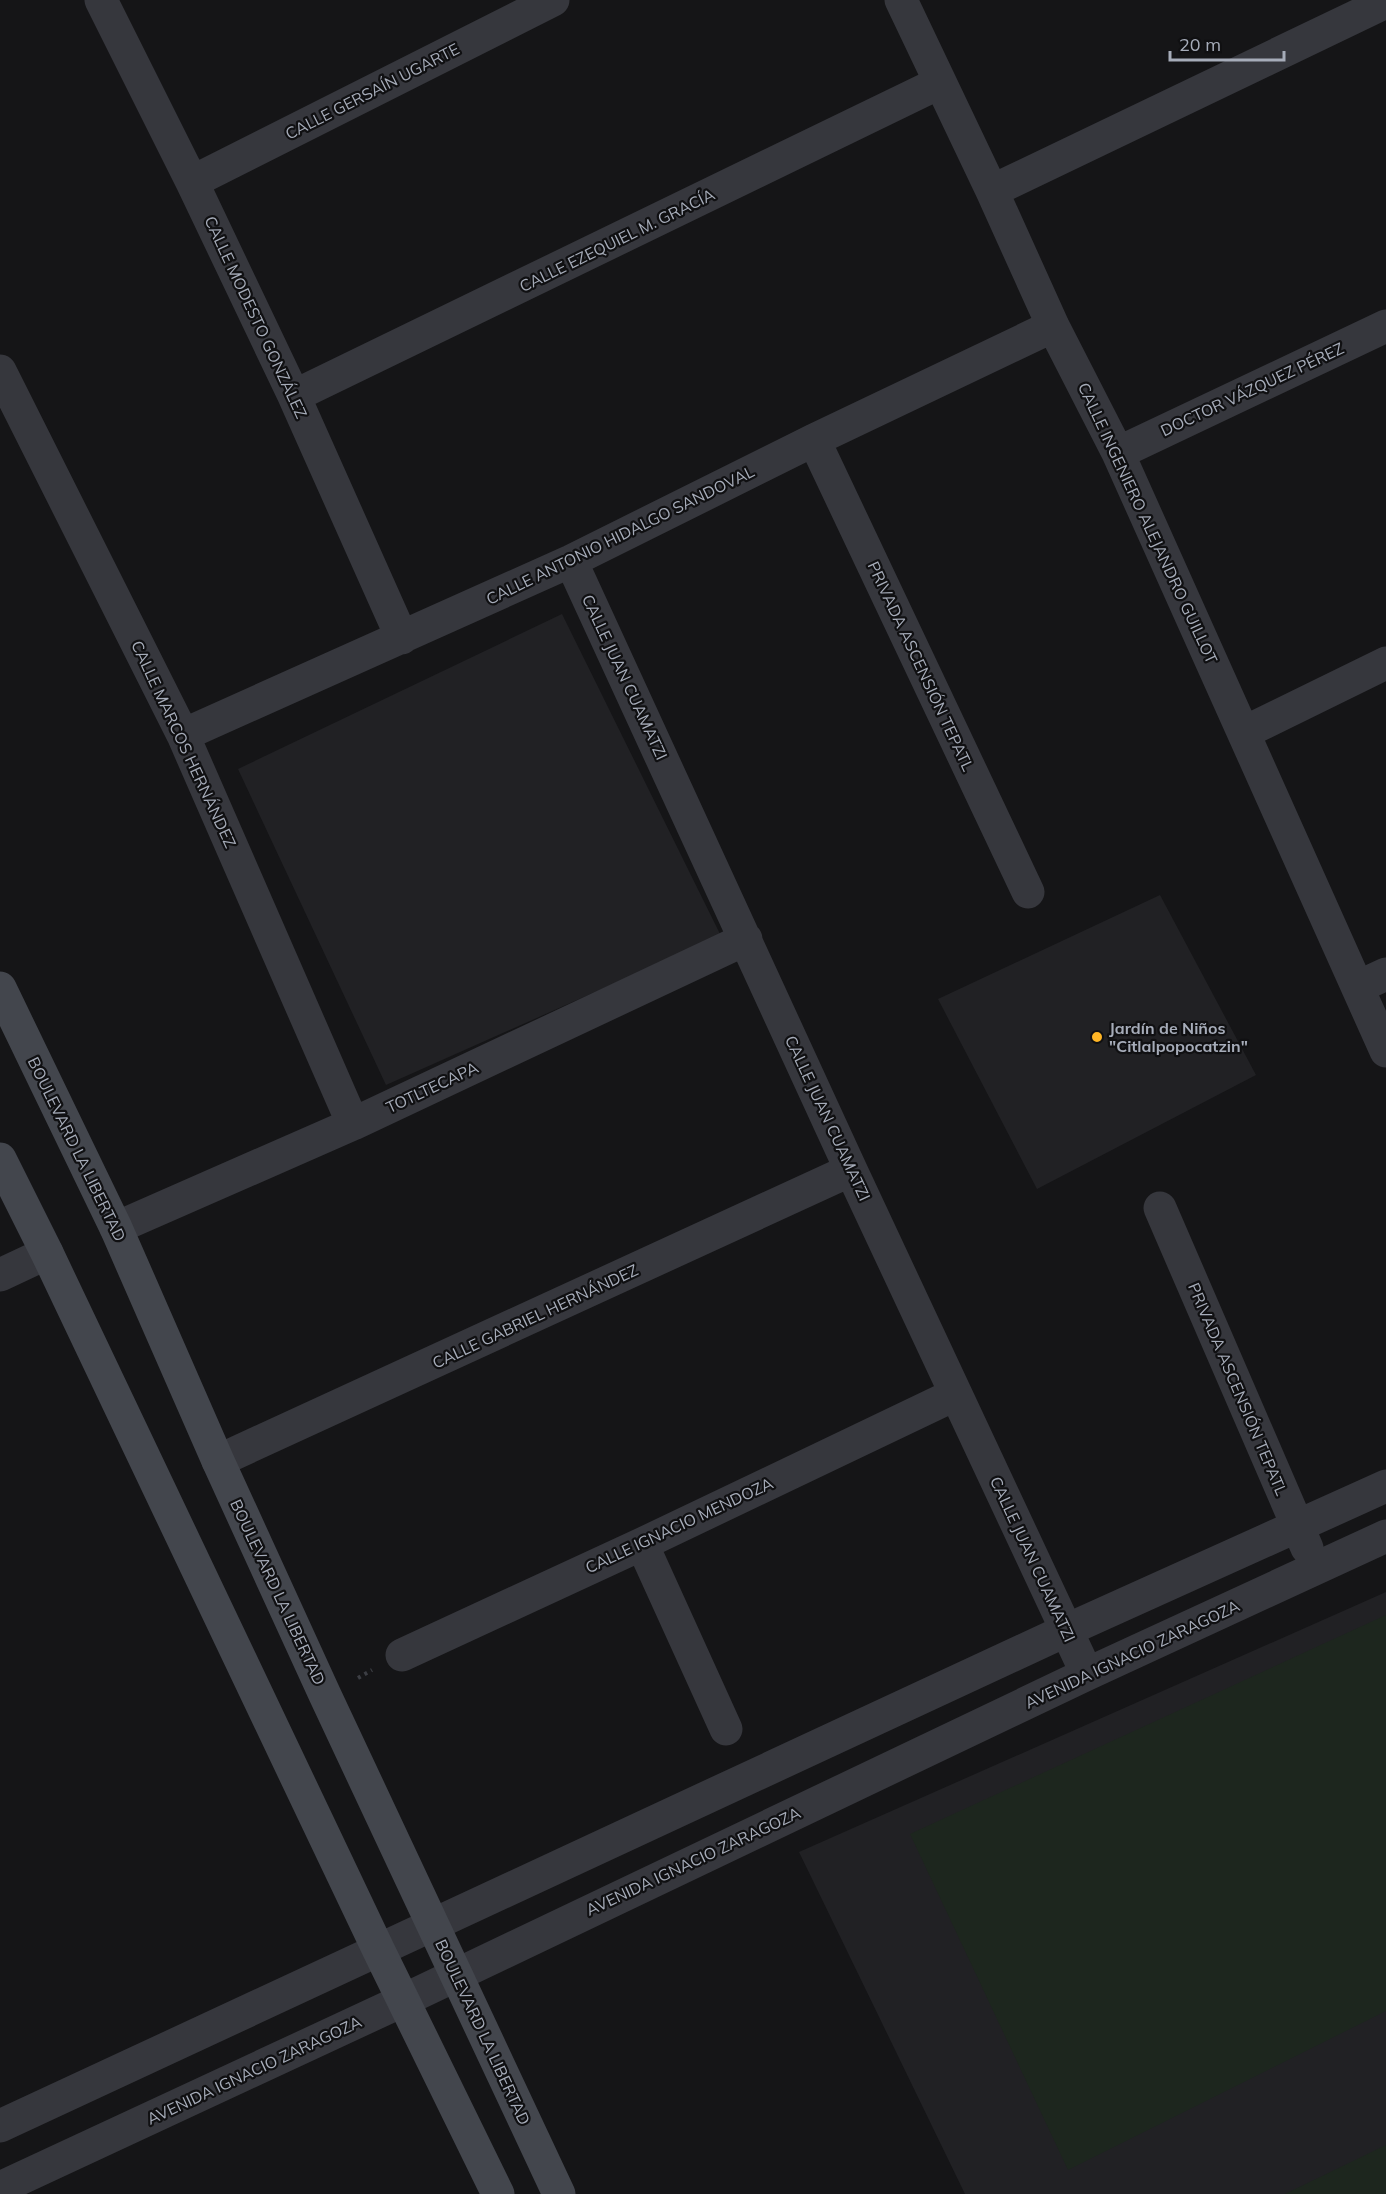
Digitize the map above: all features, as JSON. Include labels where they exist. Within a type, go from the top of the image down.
[{"type":"main road","name":"BOULEVARD LA LIBERTAD","points":[[0,988],[116,1228],[218,1461],[325,1695],[559,2194]]},
{"type":"main road","points":[[0,1159],[47,1253],[379,1951],[498,2194]]},
{"type":"street","name":"CALLE MODESTO GONZÁLEZ","points":[[101,0],[192,182],[294,396],[402,638]]},
{"type":"street","name":"CALLE GERSAÍN UGARTE","points":[[192,182],[553,0]]},
{"type":"street","name":"CALLE INGENIERO ALEJANDRO GUILLOT","points":[[901,0],[1053,326],[1118,453],[1245,732],[1372,980],[1386,1051]]},
{"type":"street","points":[[992,191],[1386,2]]},
{"type":"street","name":"CALLE EZEQUIEL M. GRACÍA","points":[[294,396],[939,83]]},
{"type":"street","name":"CALLE ANTONIO HIDALGO SANDOVAL","points":[[183,735],[572,561],[814,440],[1053,326]]},
{"type":"street","name":"DOCTOR VÁZQUEZ PÉREZ","points":[[1118,453],[1386,326]]},
{"type":"street","name":"CALLE MARCOS HERNÁNDEZ","points":[[0,371],[183,735],[353,1124]]},
{"type":"street","name":"PRIVADA ASCENSIÓN TEPATL","points":[[814,440],[1028,892]]},
{"type":"street","name":"CALLE JUAN CUAMATZI","points":[[572,561],[851,1170],[1087,1674]]},
{"type":"street","points":[[1245,732],[1386,663]]},
{"type":"street","name":"TOTLTECAPA","points":[[116,1228],[353,1124],[746,939]]},
{"type":"street","name":"CALLE GABRIEL HERNÁNDEZ","points":[[218,1461],[851,1170]]},
{"type":"street","name":"PRIVADA ASCENSIÓN TEPATL","points":[[1160,1208],[1317,1569]]},
{"type":"street","points":[[0,1275],[47,1253]]},
{"type":"street","name":"CALLE IGNACIO MENDOZA","points":[[402,1655],[642,1544],[956,1394]]},
{"type":"street","points":[[0,2126],[1067,1630],[1386,1486]]},
{"type":"street","name":"AVENIDA IGNACIO ZARAGOZA","points":[[0,2188],[404,2000],[1087,1674],[1386,1536]]},
{"type":"street","points":[[642,1544],[726,1729]]},
{"type":"street","points":[[749,1778],[771,1824]]},
{"type":"path","points":[[325,1695],[402,1655]]},
{"type":"shaded area","points":[[562,614],[721,936],[386,1085],[238,769]]},
{"type":"shaded area","name":"Jardín de Niños \"Citlalpopocatzin\"","points":[[1160,895],[1256,1075],[1037,1189],[938,999]]},
{"type":"shaded area","points":[[1386,1592],[1386,2194],[965,2194],[799,1852]]},
{"type":"shaded area","points":[[1386,1615],[1386,2011],[1068,2170],[910,1834]]},
{"type":"shaded area","points":[[1386,2145],[1386,2194],[1285,2194]]},
{"type":"place","name":"Jardín de Niños \"Citlalpopocatzin\"","points":[[1097,1037]]}]
